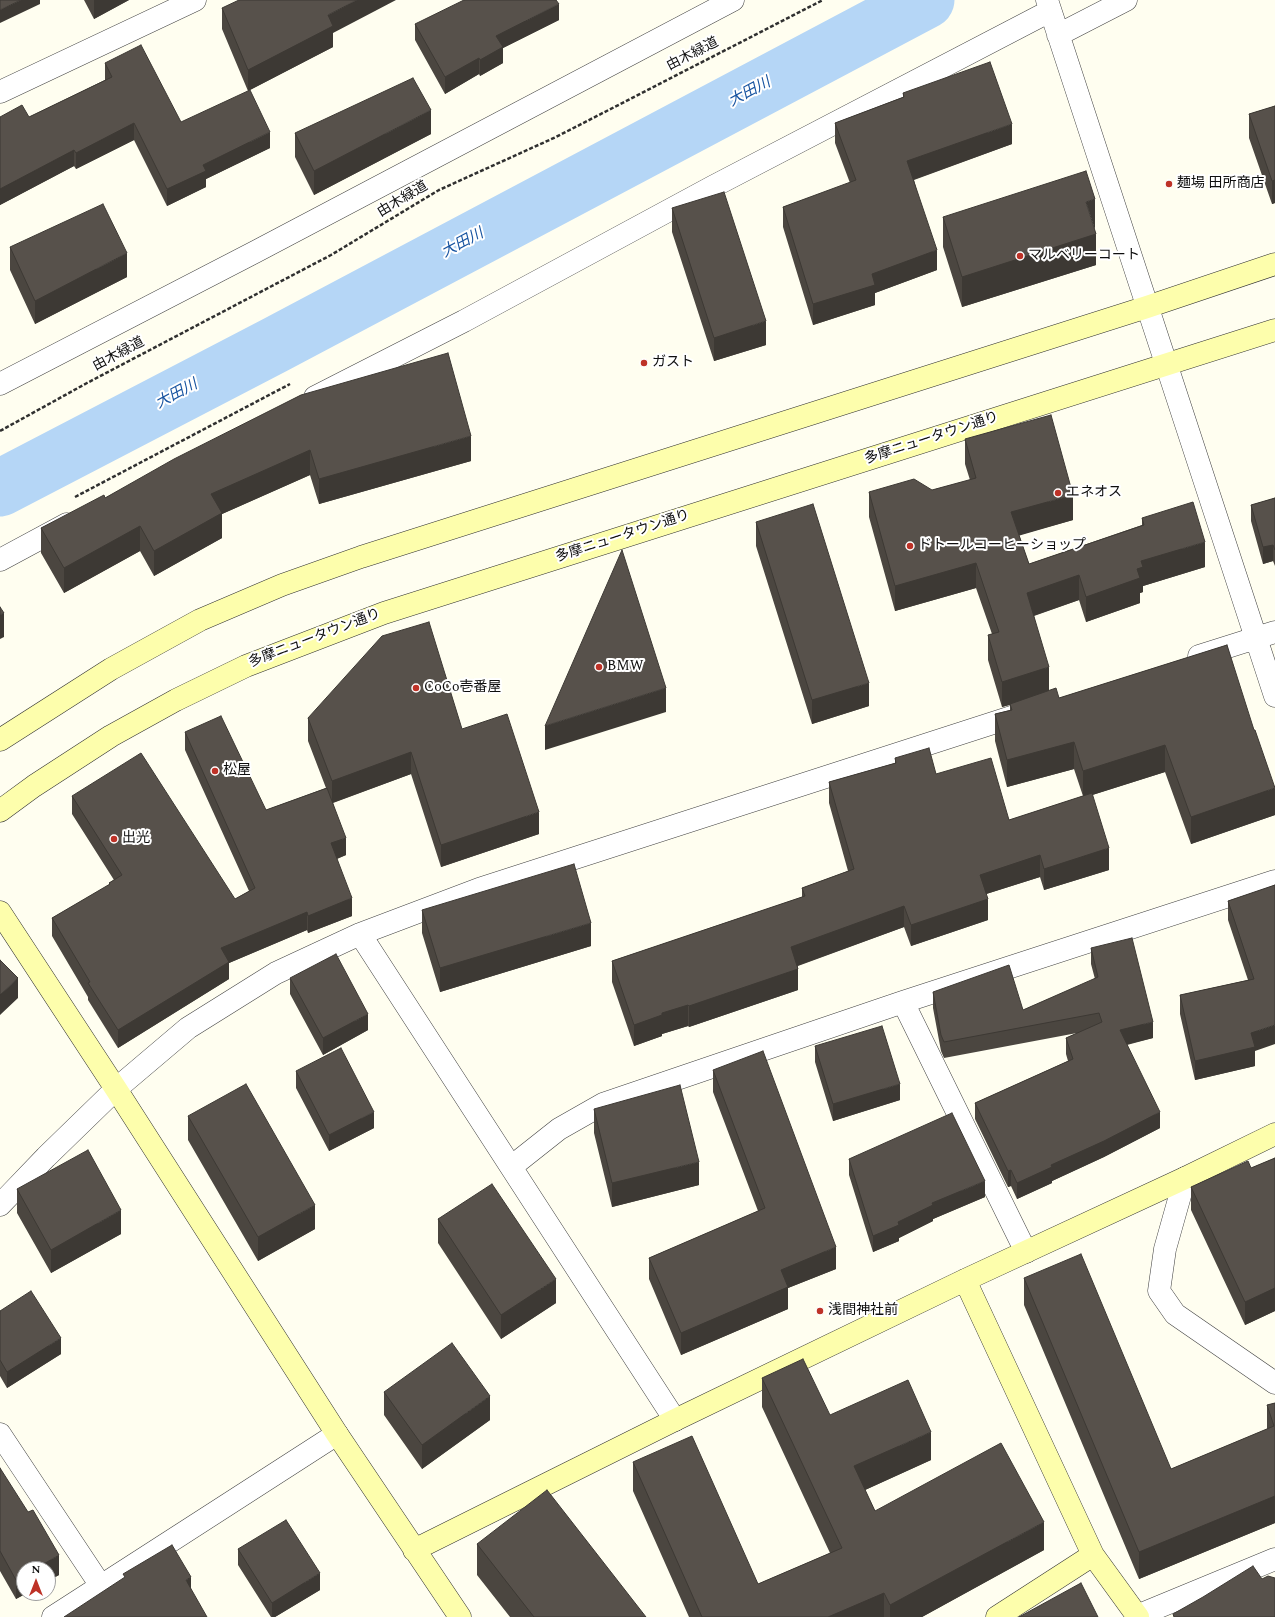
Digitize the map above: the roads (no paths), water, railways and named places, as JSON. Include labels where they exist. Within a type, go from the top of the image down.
[{"type":"main road","points":[[0,740],[118,665],[200,620],[282,585],[376,552],[1147,307],[1275,264]]},
{"type":"main road","name":"多摩ニュータウン通り","points":[[0,811],[34,786],[111,736],[176,700],[253,663],[384,613],[1275,330]]},
{"type":"main road","points":[[0,912],[116,1089],[337,1434],[460,1617]]},
{"type":"main road","points":[[414,1550],[675,1420],[964,1280],[1185,1178],[1275,1134]]},
{"type":"main road","points":[[964,1280],[1094,1555],[1137,1617]]},
{"type":"main road","points":[[997,1617],[1094,1555]]},
{"type":"street","points":[[0,92],[195,0]]},
{"type":"street","points":[[0,384],[733,0]]},
{"type":"street","points":[[1058,34],[1126,0]]},
{"type":"street","points":[[296,406],[464,320],[1049,6],[1165,364],[1265,635],[1275,696]]},
{"type":"street","points":[[0,560],[84,516]]},
{"type":"street","points":[[1179,663],[1265,635]]},
{"type":"street","points":[[0,1205],[46,1157],[116,1089],[188,1028],[269,977],[360,934],[479,889],[1042,707]]},
{"type":"street","points":[[511,1167],[559,1129],[603,1104],[904,1002],[1275,881]]},
{"type":"street","points":[[360,934],[675,1420]]},
{"type":"street","points":[[904,1002],[1026,1252]]},
{"type":"street","points":[[1185,1178],[1165,1249],[1159,1292],[1175,1314],[1275,1383]]},
{"type":"street","points":[[0,1434],[101,1586]]},
{"type":"street","points":[[53,1617],[337,1434]]},
{"type":"street","points":[[1137,1617],[1269,1561],[1275,1582]]},
{"type":"waterway","name":"大田川","points":[[0,488],[275,345],[926,0]]},
{"type":"place","name":"麺場 田所商店","points":[[1169,184]]},
{"type":"place","name":"マルベリーコート","points":[[1020,256]]},
{"type":"place","name":"ガスト","points":[[644,363]]},
{"type":"place","name":"エネオス","points":[[1058,493]]},
{"type":"place","name":"ドトールコーヒーショップ","points":[[910,546]]},
{"type":"place","name":"BMW","points":[[599,667]]},
{"type":"place","name":"CoCo壱番屋","points":[[416,688]]},
{"type":"place","name":"松屋","points":[[215,771]]},
{"type":"place","name":"出光","points":[[114,839]]},
{"type":"place","name":"浅間神社前","points":[[820,1311]]}]
